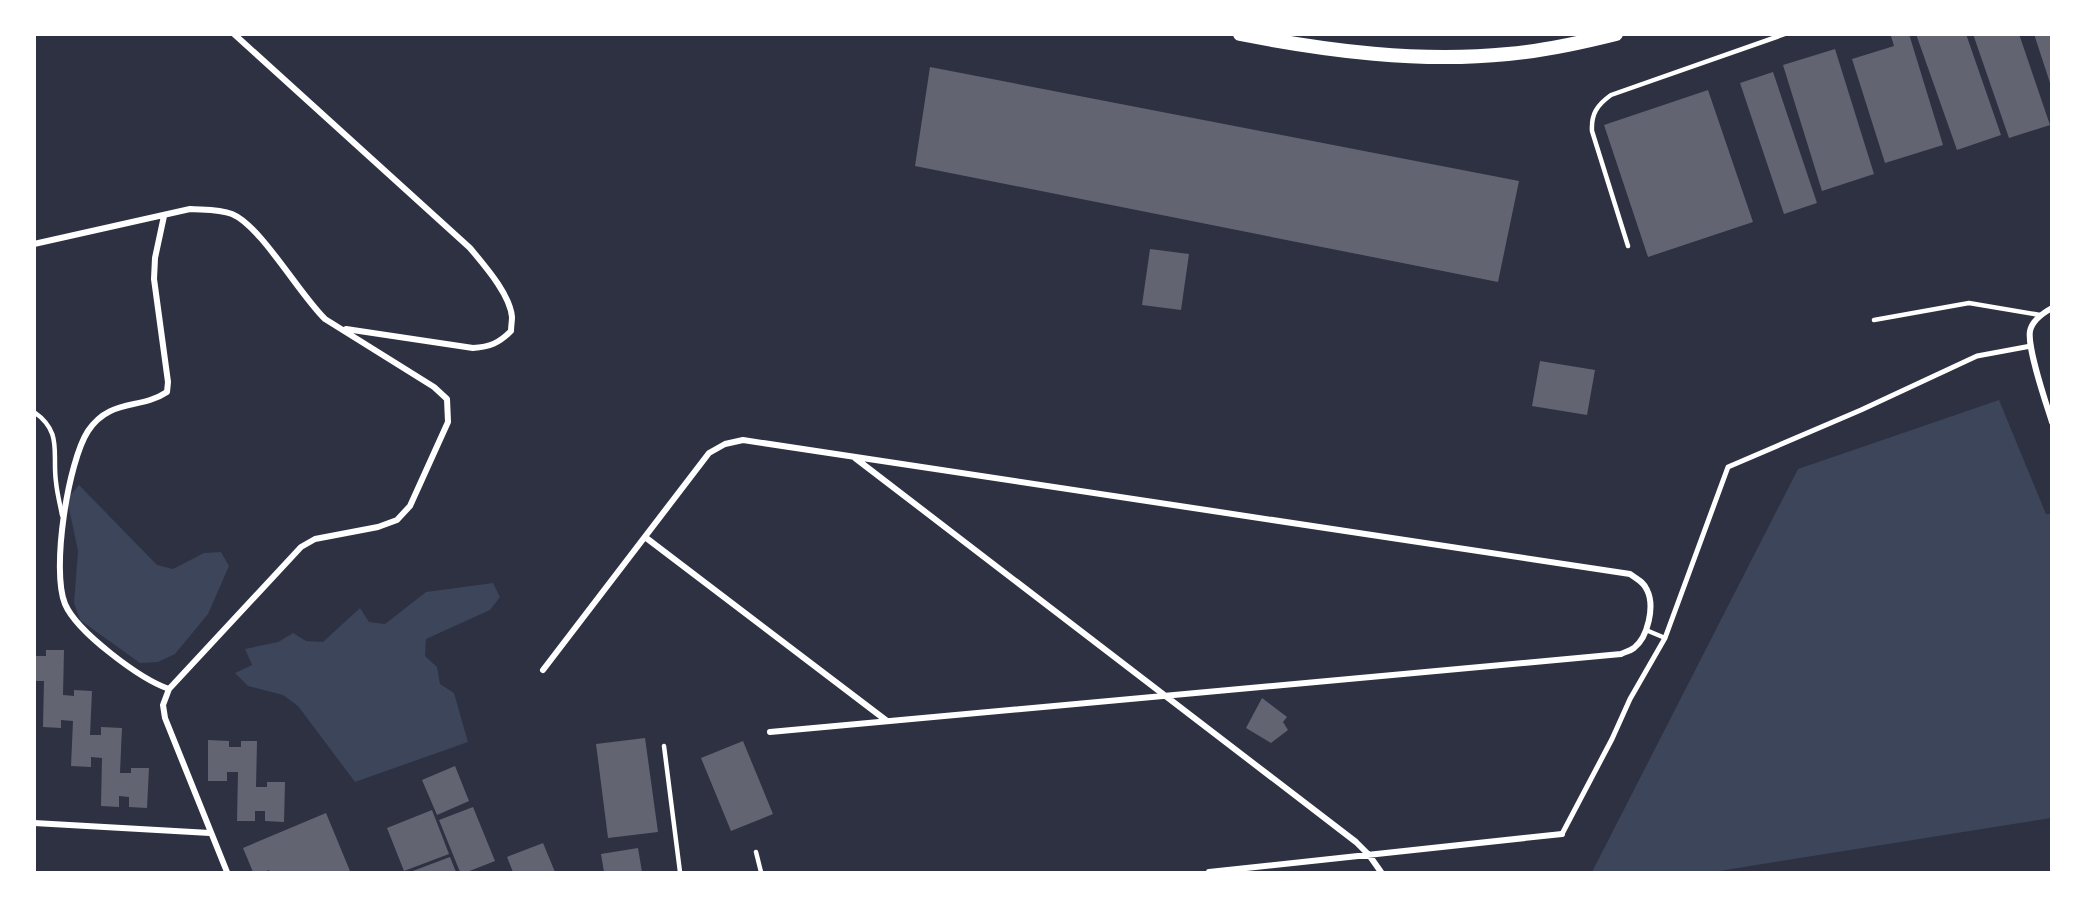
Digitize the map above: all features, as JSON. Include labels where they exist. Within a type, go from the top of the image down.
[{"type":"main road","points":[[1240,34],[1298,45],[1387,56],[1450,56],[1507,55],[1573,45],[1616,34]]},
{"type":"street","points":[[234,34],[470,248],[498,286],[512,317],[511,332],[500,342],[487,347],[473,348],[342,328]]},
{"type":"street","points":[[34,244],[190,209],[215,210],[232,214],[254,230],[310,304],[325,319],[434,387],[447,399],[447,422],[410,506],[397,520],[378,527],[315,539],[301,547],[169,689],[163,705],[165,718],[226,873]]},
{"type":"street","points":[[164,216],[155,258],[154,279],[168,382],[167,392],[157,399],[117,407],[102,416],[88,431],[76,459],[63,518],[60,582],[64,601],[82,628],[145,679],[169,689]]},
{"type":"street","points":[[2052,308],[2040,315],[2030,329],[2031,345],[2052,422]]},
{"type":"street","points":[[1209,873],[1562,834],[1612,739],[1630,699],[1665,638],[1728,467],[1861,410],[1977,356],[2031,345]]},
{"type":"street","points":[[543,670],[709,453],[725,444],[743,440],[1630,574],[1642,582],[1648,591],[1651,605],[1646,630],[1633,650],[1621,654],[770,732]]},
{"type":"street","points":[[854,457],[1356,842],[1369,855],[1380,873]]},
{"type":"street","points":[[645,537],[887,722]]},
{"type":"street","points":[[34,823],[210,833]]},
{"type":"lane","points":[[1628,246],[1592,131],[1593,113],[1599,104],[1611,95],[1785,34]]},
{"type":"lane","points":[[1874,320],[1969,303],[2040,315]]},
{"type":"lane","points":[[34,412],[44,418],[52,430],[56,449],[56,481],[63,518]]},
{"type":"lane","points":[[1646,630],[1665,638]]},
{"type":"lane","points":[[664,746],[680,873]]},
{"type":"lane","points":[[756,852],[761,873]]},
{"type":"shaded area","points":[[1999,400],[2046,514],[2051,514],[2051,818],[1713,872],[1592,872],[1798,469]]},
{"type":"shaded area","points":[[79,485],[157,565],[173,569],[204,553],[221,552],[229,566],[208,614],[175,654],[158,662],[140,663],[80,620],[74,603],[78,551],[67,499]]},
{"type":"shaded area","points":[[493,583],[500,597],[490,610],[426,639],[425,656],[437,667],[440,684],[454,693],[468,742],[355,782],[298,706],[283,695],[248,686],[235,673],[252,665],[245,649],[278,642],[293,633],[306,641],[323,642],[360,608],[369,622],[385,624],[426,592]]},
{"type":"building","points":[[1909,34],[1943,145],[1885,163],[1852,59],[1894,46],[1891,36]]},
{"type":"building","points":[[1916,34],[1966,34],[2001,135],[1957,150]]},
{"type":"building","points":[[1973,34],[2019,34],[2050,125],[2009,138]]},
{"type":"building","points":[[2034,34],[2052,34],[2052,86],[2051,86]]},
{"type":"building","points":[[1835,49],[1874,174],[1822,191],[1783,65]]},
{"type":"building","points":[[930,67],[1519,181],[1498,282],[915,166]]},
{"type":"building","points":[[1773,72],[1817,203],[1784,214],[1740,83]]},
{"type":"building","points":[[1708,90],[1753,222],[1648,257],[1604,125]]},
{"type":"building","points":[[1150,249],[1189,254],[1181,310],[1142,305]]},
{"type":"building","points":[[1540,361],[1595,370],[1587,415],[1532,406]]},
{"type":"building","points":[[46,650],[64,650],[63,695],[74,696],[74,690],[92,691],[90,735],[101,735],[101,727],[122,728],[120,773],[131,773],[131,768],[149,768],[147,808],[129,807],[129,797],[119,796],[119,807],[101,806],[102,758],[91,757],[91,767],[71,766],[73,721],[61,720],[61,728],[43,727],[44,681],[34,681],[34,656],[46,656]]},
{"type":"building","points":[[1262,698],[1287,717],[1283,722],[1288,730],[1271,743],[1246,728]]},
{"type":"building","points":[[645,738],[658,832],[608,838],[596,744]]},
{"type":"building","points":[[208,740],[229,741],[229,747],[241,747],[241,741],[257,741],[256,787],[267,787],[267,782],[285,782],[284,822],[265,821],[265,811],[255,811],[255,821],[237,821],[238,772],[227,772],[227,781],[208,781]]},
{"type":"building","points":[[743,741],[773,814],[731,831],[701,758]]},
{"type":"building","points":[[455,766],[469,801],[437,815],[422,780]]},
{"type":"building","points":[[473,807],[495,861],[467,872],[460,872],[439,820]]},
{"type":"building","points":[[432,810],[449,854],[404,871],[387,828]]},
{"type":"building","points":[[326,813],[350,871],[270,872],[269,870],[253,872],[243,848]]},
{"type":"building","points":[[543,843],[555,872],[513,872],[507,857]]},
{"type":"building","points":[[638,848],[642,872],[604,872],[601,854]]},
{"type":"building","points":[[450,857],[456,872],[410,872]]}]
